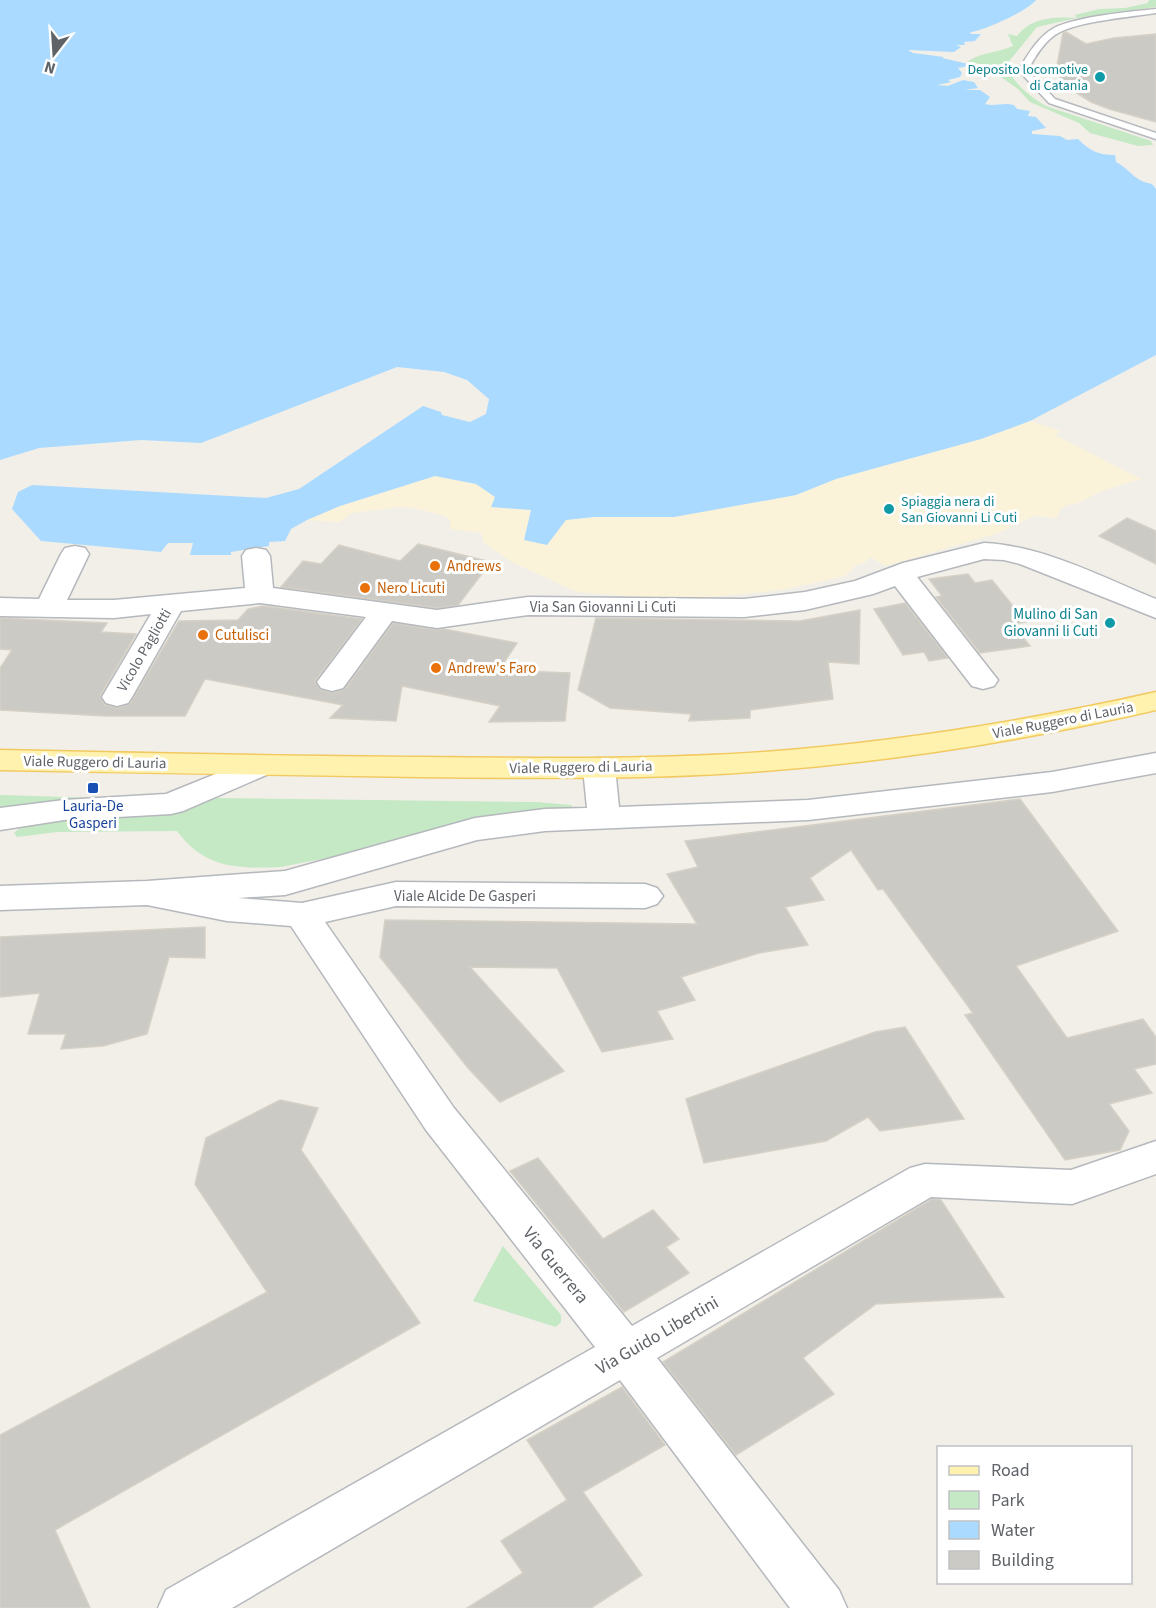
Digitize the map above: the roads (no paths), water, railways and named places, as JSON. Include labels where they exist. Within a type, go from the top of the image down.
[{"type":"main road","name":"Viale Ruggero di Lauria","points":[[0,760],[260,766],[599,768],[705,765],[868,752],[934,744],[1056,723],[1156,701]]},
{"type":"street","name":"Via San Giovanni Li Cuti","points":[[0,607],[114,609],[260,595],[449,619],[528,606],[744,608],[805,601],[851,591],[900,574],[984,551],[1004,552],[1053,567],[1156,609]]},
{"type":"street","points":[[48,609],[75,554]]},
{"type":"street","points":[[256,556],[260,595]]},
{"type":"street","points":[[900,574],[982,680]]},
{"type":"street","name":"Vicolo Pagliotti","points":[[117,697],[171,604]]},
{"type":"street","points":[[332,682],[385,611]]},
{"type":"street","points":[[147,893],[285,883],[476,829],[545,820],[808,810],[1052,782],[1156,763]]},
{"type":"street","points":[[0,819],[63,810],[171,804],[260,766]]},
{"type":"street","points":[[599,768],[604,817]]},
{"type":"street","name":"Viale Alcide De Gasperi","points":[[0,898],[147,893],[226,909],[302,915],[396,894],[645,896]]},
{"type":"street","name":"Via Guerrera","points":[[302,915],[440,1119],[626,1353],[821,1608]]},
{"type":"street","name":"Via Guido Libertini","points":[[184,1608],[925,1180],[1072,1187],[1156,1158]]},
{"type":"lane","points":[[1156,11],[1099,19],[1057,30],[1029,57],[1023,71],[1045,96],[1052,100],[1156,136]]},
{"type":"water","points":[[0,0],[1036,0],[1006,19],[971,32],[970,34],[981,34],[975,41],[964,42],[965,45],[956,45],[961,47],[954,52],[908,50],[973,65],[958,68],[962,73],[960,77],[937,85],[948,86],[963,80],[974,82],[978,88],[965,90],[980,90],[990,97],[985,104],[1010,104],[1017,109],[1030,111],[1028,116],[1036,117],[1046,128],[1032,131],[1032,134],[1060,136],[1067,140],[1078,139],[1095,152],[1115,155],[1116,162],[1137,178],[1152,184],[1156,189],[1156,355],[1030,421],[981,439],[836,479],[796,495],[674,517],[594,517],[566,520],[547,545],[524,540],[531,510],[491,507],[495,497],[476,484],[435,476],[340,506],[307,520],[291,529],[285,541],[269,542],[269,546],[231,552],[231,555],[190,555],[193,543],[168,543],[161,552],[41,541],[12,509],[18,492],[32,485],[266,498],[299,489],[423,406],[441,412],[442,415],[470,422],[486,414],[489,399],[467,380],[444,372],[397,367],[201,443],[141,440],[39,448],[0,460]]},
{"type":"place","name":"Deposito locomotive di Catania","points":[[1100,77]]},
{"type":"place","name":"Spiaggia nera di San Giovanni Li Cuti","points":[[889,509]]},
{"type":"place","name":"Andrews","points":[[435,566]]},
{"type":"place","name":"Nero Licuti","points":[[365,588]]},
{"type":"place","name":"Mulino di San Giovanni li Cuti","points":[[1110,623]]},
{"type":"place","name":"Cutulisci","points":[[203,635]]},
{"type":"place","name":"Andrew's Faro","points":[[436,668]]},
{"type":"place","name":"Lauria-De Gasperi","points":[[93,788]]}]
